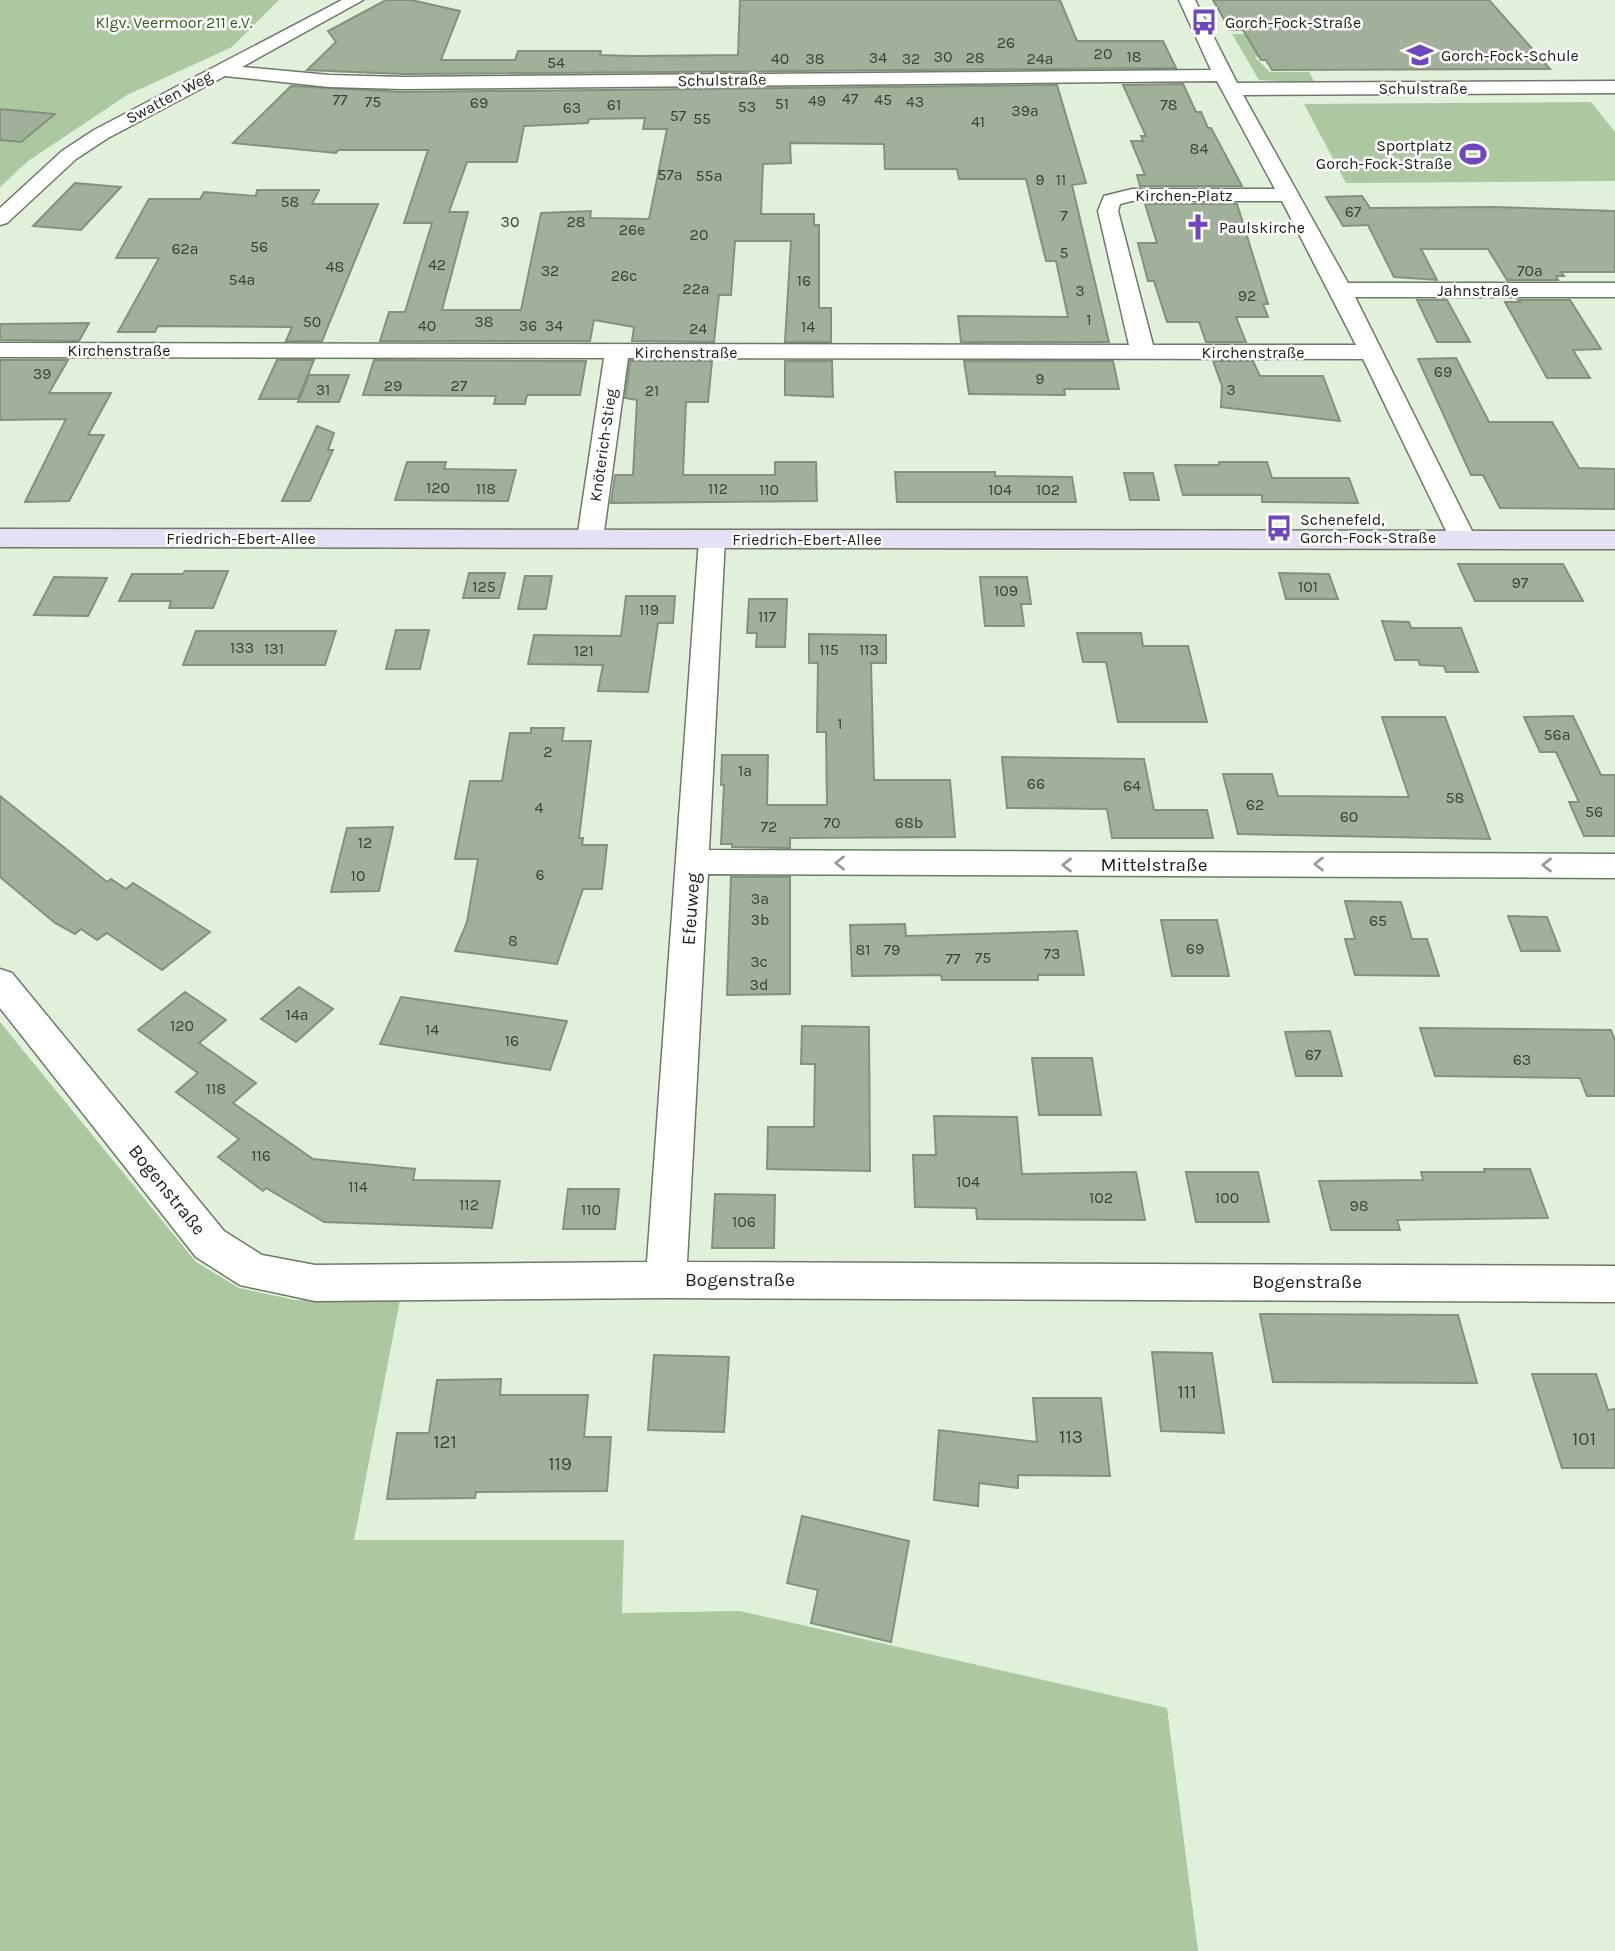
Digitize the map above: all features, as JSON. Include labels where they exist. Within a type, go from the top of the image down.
[{"type":"street","name":"Swatten Weg","points":[[0,219],[82,146],[355,0]]},
{"type":"street","points":[[1187,0],[1227,82],[1341,290],[1462,539]]},
{"type":"street","name":"Schulstraße","points":[[221,70],[329,81],[403,83],[1227,82],[1615,87]]},
{"type":"street","name":"Kirchen-Platz","points":[[1143,353],[1108,211],[1111,200],[1132,195],[1290,195]]},
{"type":"street","name":"Jahnstraße","points":[[1341,290],[1615,290]]},
{"type":"street","name":"Kirchenstraße","points":[[0,350],[1372,352]]},
{"type":"street","name":"Knöterich-Stieg","points":[[590,539],[617,351]]},
{"type":"street","name":"Friedrich-Ebert-Allee","points":[[0,538],[1615,540]]},
{"type":"street","name":"Efeuweg","points":[[666,1280],[712,539]]},
{"type":"street","name":"Mittelstraße","points":[[694,862],[1615,866]]},
{"type":"street","name":"Bogenstraße","points":[[0,983],[210,1244],[254,1272],[315,1283],[666,1280],[1615,1284]]},
{"type":"green space","name":"Klgv. Veermoor 211 e.V.","points":[[0,0],[279,0],[232,47],[127,95],[28,161],[0,187]]},
{"type":"green space","points":[[1232,34],[1302,35],[1297,56],[1255,57],[1270,72],[1309,72],[1315,83],[1259,80]]},
{"type":"green space","name":"Sportplatz Gorch-Fock-Straße","points":[[1591,102],[1615,132],[1615,181],[1346,183],[1304,104]]},
{"type":"green space","points":[[0,1022],[196,1262],[239,1288],[295,1300],[400,1300],[354,1540],[624,1540],[622,1613],[740,1611],[1167,1708],[1198,1951],[0,1951]]},
{"type":"building","points":[[386,0],[411,0],[460,11],[441,60],[515,60],[518,51],[601,51],[600,55],[633,56],[738,55],[740,0],[1060,0],[1077,41],[1163,41],[1176,68],[403,74],[307,70],[336,42],[328,31]]},
{"type":"building","name":"Gorch-Fock-Schule","points":[[1213,0],[1489,0],[1550,69],[1272,70],[1266,60],[1261,60],[1243,30],[1230,30]]},
{"type":"building","points":[[1183,84],[1196,112],[1201,112],[1208,128],[1211,128],[1242,186],[1140,186],[1137,175],[1145,175],[1131,141],[1143,141],[1141,136],[1146,136],[1123,85]]},
{"type":"building","points":[[1057,85],[1086,183],[1072,185],[1109,342],[961,342],[958,316],[1068,317],[1056,261],[1046,261],[1026,179],[959,179],[957,169],[885,169],[884,144],[790,143],[791,163],[763,164],[761,214],[814,214],[814,225],[819,225],[819,308],[831,308],[831,342],[785,342],[791,241],[735,241],[731,295],[719,295],[714,342],[632,341],[634,327],[594,320],[590,341],[380,341],[389,312],[405,312],[432,223],[404,223],[428,150],[338,150],[336,153],[233,143],[291,86],[403,92]],"holes":[[[645,118],[643,129],[667,129],[649,219],[590,218],[591,211],[541,213],[521,310],[442,310],[468,212],[449,212],[467,162],[517,162],[524,126],[588,123],[589,119]]]},
{"type":"building","points":[[0,109],[55,114],[21,142],[0,140]]},
{"type":"building","points":[[75,183],[121,187],[81,230],[33,226]]},
{"type":"building","points":[[257,190],[319,190],[312,204],[378,204],[322,341],[286,341],[292,327],[158,326],[155,332],[118,332],[159,258],[116,258],[149,199],[200,199],[204,192],[256,196]]},
{"type":"building","points":[[1362,196],[1370,208],[1493,207],[1615,211],[1615,272],[1561,272],[1564,276],[1556,276],[1558,280],[1507,280],[1488,249],[1421,249],[1437,280],[1394,277],[1368,225],[1343,226],[1326,197]]},
{"type":"building","points":[[1145,204],[1237,204],[1268,304],[1263,304],[1268,317],[1236,317],[1246,342],[1206,342],[1199,322],[1167,322],[1154,281],[1148,281],[1138,243],[1157,243]]},
{"type":"building","points":[[1417,300],[1447,300],[1470,342],[1437,342]]},
{"type":"building","points":[[1518,300],[1570,300],[1601,349],[1573,350],[1590,378],[1547,378],[1505,302],[1520,302]]},
{"type":"building","points":[[89,323],[79,341],[0,340],[0,324]]},
{"type":"building","points":[[1456,358],[1489,422],[1552,422],[1579,468],[1615,469],[1615,509],[1500,508],[1483,475],[1471,475],[1418,359]]},
{"type":"building","points":[[0,360],[68,360],[49,393],[111,393],[88,435],[104,435],[69,501],[25,502],[66,419],[0,420]]},
{"type":"building","points":[[277,360],[314,360],[298,399],[259,399]]},
{"type":"building","points":[[374,360],[586,361],[580,395],[527,395],[525,404],[494,404],[496,396],[363,395]]},
{"type":"building","points":[[630,361],[712,361],[708,402],[686,402],[683,475],[775,475],[775,462],[816,462],[817,501],[611,503],[615,475],[633,475],[637,400],[625,398]]},
{"type":"building","points":[[785,361],[832,361],[833,397],[785,395]]},
{"type":"building","points":[[964,361],[1113,361],[1119,389],[1064,389],[1065,395],[969,394]]},
{"type":"building","points":[[1213,361],[1253,361],[1260,376],[1323,376],[1340,421],[1221,407],[1222,386]]},
{"type":"building","points":[[309,375],[349,375],[339,402],[298,402]]},
{"type":"building","points":[[317,426],[334,433],[328,450],[333,450],[310,501],[282,501]]},
{"type":"building","points":[[407,462],[446,462],[444,469],[516,470],[508,501],[395,500]]},
{"type":"building","points":[[1219,462],[1267,462],[1272,478],[1349,478],[1358,503],[1262,502],[1262,495],[1183,495],[1175,465],[1219,465]]},
{"type":"building","points":[[895,472],[995,472],[995,476],[1072,477],[1076,502],[897,502]]},
{"type":"building","points":[[1124,473],[1153,473],[1159,500],[1130,500]]},
{"type":"building","points":[[1458,564],[1563,564],[1583,601],[1475,601]]},
{"type":"building","points":[[185,571],[228,571],[213,608],[169,608],[171,601],[119,601],[132,574],[183,574]]},
{"type":"building","points":[[469,573],[505,573],[499,598],[463,598]]},
{"type":"building","points":[[1279,573],[1329,574],[1338,599],[1286,599]]},
{"type":"building","points":[[525,576],[552,576],[546,609],[518,609]]},
{"type":"building","points":[[54,577],[107,578],[88,616],[34,615]]},
{"type":"building","points":[[980,577],[1027,577],[1031,604],[1021,604],[1024,626],[985,626]]},
{"type":"building","points":[[626,596],[675,596],[673,623],[658,623],[648,692],[598,691],[603,665],[528,664],[534,635],[621,636]]},
{"type":"building","points":[[749,599],[787,599],[785,647],[756,647],[757,633],[747,633]]},
{"type":"building","points":[[1382,621],[1409,622],[1411,628],[1461,628],[1478,672],[1446,672],[1444,666],[1420,665],[1418,660],[1395,660]]},
{"type":"building","points":[[396,630],[429,630],[420,669],[386,669]]},
{"type":"building","points":[[196,631],[336,631],[325,665],[183,665]]},
{"type":"building","points":[[1077,633],[1141,633],[1143,646],[1188,646],[1207,722],[1118,722],[1106,662],[1083,662]]},
{"type":"building","points":[[809,634],[886,635],[886,663],[871,663],[874,780],[950,780],[955,837],[790,838],[790,848],[732,847],[732,844],[721,844],[724,785],[721,785],[722,755],[768,755],[767,805],[827,805],[826,732],[817,732],[818,663],[809,663]]},
{"type":"building","points":[[1573,716],[1601,775],[1615,775],[1615,836],[1584,836],[1569,802],[1579,802],[1556,752],[1540,752],[1524,717]]},
{"type":"building","points":[[1382,717],[1445,717],[1490,839],[1238,834],[1223,774],[1272,774],[1278,796],[1409,797]]},
{"type":"building","points":[[531,728],[564,728],[562,741],[591,741],[579,838],[583,838],[582,845],[607,845],[602,889],[583,889],[557,964],[455,951],[467,922],[478,859],[455,859],[470,781],[502,781],[510,733],[531,733]]},
{"type":"building","points":[[1002,757],[1144,759],[1154,810],[1207,810],[1213,838],[1112,838],[1107,809],[1007,808]]},
{"type":"building","points":[[0,796],[107,882],[111,879],[126,889],[133,883],[210,932],[162,970],[107,933],[97,940],[81,929],[75,934],[55,923],[0,877]]},
{"type":"building","points":[[393,827],[379,891],[331,892],[347,828]]},
{"type":"building","points":[[731,877],[790,877],[790,994],[727,995]]},
{"type":"building","points":[[1345,901],[1401,902],[1412,939],[1427,939],[1439,976],[1355,975],[1345,939],[1355,939]]},
{"type":"building","points":[[1508,916],[1547,917],[1560,951],[1521,951]]},
{"type":"building","points":[[1161,920],[1217,920],[1229,976],[1172,976]]},
{"type":"building","points":[[905,924],[906,936],[1077,931],[1084,975],[1038,975],[1038,980],[942,980],[941,975],[852,976],[850,925]]},
{"type":"building","points":[[299,987],[333,1009],[296,1042],[261,1019]]},
{"type":"building","points":[[185,992],[226,1020],[199,1043],[256,1083],[233,1103],[313,1159],[415,1169],[413,1180],[500,1181],[492,1228],[324,1222],[266,1188],[263,1191],[218,1157],[239,1139],[176,1092],[198,1073],[138,1030]]},
{"type":"building","points":[[401,997],[567,1021],[550,1070],[380,1044]]},
{"type":"building","points":[[802,1026],[869,1027],[870,1171],[767,1169],[768,1127],[814,1127],[815,1064],[801,1064]]},
{"type":"building","points":[[1420,1028],[1611,1030],[1615,1041],[1615,1096],[1587,1096],[1580,1078],[1435,1076]]},
{"type":"building","points":[[1330,1031],[1342,1076],[1296,1076],[1285,1032]]},
{"type":"building","points":[[1032,1058],[1092,1058],[1101,1115],[1039,1115]]},
{"type":"building","points":[[934,1116],[1017,1117],[1022,1174],[1136,1172],[1145,1220],[977,1219],[976,1208],[915,1207],[913,1155],[936,1155]]},
{"type":"building","points":[[1484,1169],[1530,1169],[1548,1218],[1397,1220],[1400,1230],[1331,1230],[1319,1181],[1423,1180],[1421,1172],[1485,1172]]},
{"type":"building","points":[[1186,1172],[1258,1172],[1269,1222],[1196,1222]]},
{"type":"building","points":[[568,1189],[619,1189],[615,1229],[563,1229]]},
{"type":"building","points":[[715,1194],[775,1195],[774,1248],[712,1248]]},
{"type":"building","points":[[1260,1314],[1458,1315],[1477,1383],[1273,1382]]},
{"type":"building","points":[[1152,1352],[1212,1353],[1224,1433],[1161,1431]]},
{"type":"building","points":[[654,1355],[729,1357],[724,1432],[648,1430]]},
{"type":"building","points":[[1532,1374],[1596,1374],[1608,1410],[1615,1409],[1615,1468],[1562,1468]]},
{"type":"building","points":[[501,1379],[500,1395],[588,1395],[584,1437],[611,1437],[607,1491],[476,1492],[475,1498],[387,1499],[397,1433],[429,1433],[437,1380]]},
{"type":"building","points":[[1033,1398],[1101,1398],[1110,1476],[1018,1475],[1018,1488],[979,1483],[978,1506],[934,1500],[939,1430],[1037,1442]]},
{"type":"building","points":[[802,1516],[909,1541],[891,1642],[811,1623],[818,1590],[787,1583]]},
{"type":"place","name":"Gorch-Fock-Straße","points":[[1204,22]]},
{"type":"place","name":"Gorch-Fock-Schule","points":[[1420,55]]},
{"type":"place","name":"Sportplatz Gorch-Fock-Straße","points":[[1473,154]]},
{"type":"place","name":"Paulskirche","points":[[1198,227]]},
{"type":"place","name":"Schenefeld, Gorch-Fock-Straße","points":[[1279,528]]}]
